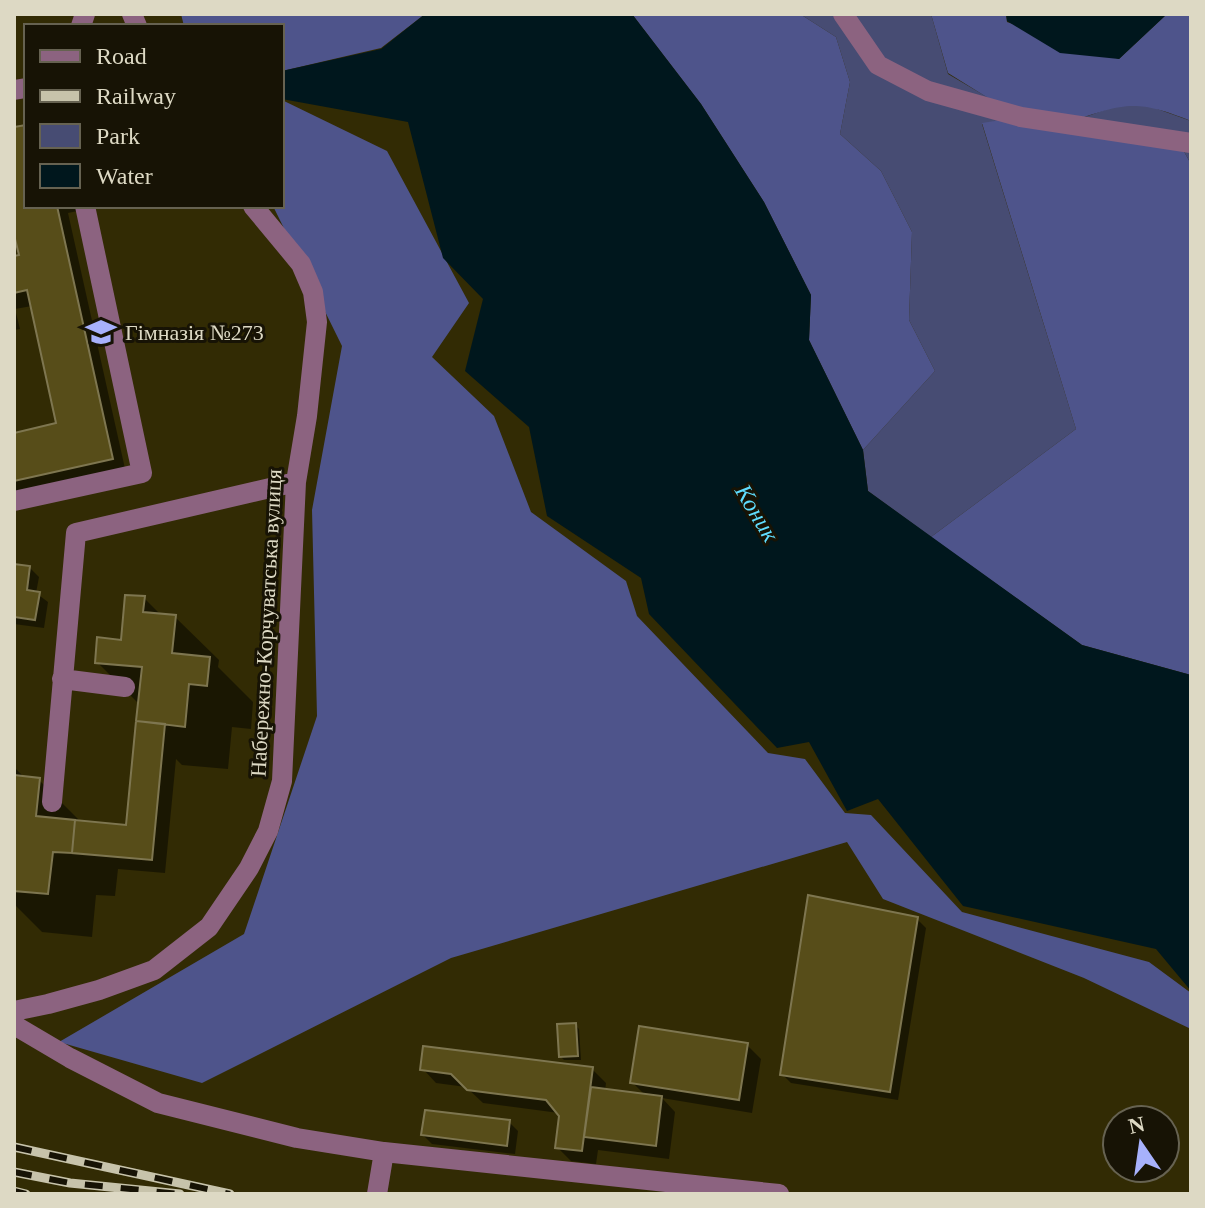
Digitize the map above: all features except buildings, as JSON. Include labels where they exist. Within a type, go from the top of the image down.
[{"type":"street","points":[[843,14],[878,65],[928,91],[1021,117],[1191,143]]},
{"type":"street","points":[[14,501],[142,473],[85,208]]},
{"type":"street","name":"Набережно-Корчуватська вулиця","points":[[14,1011],[99,990],[154,970],[209,927],[249,868],[268,831],[282,781],[296,482],[317,322],[313,292],[301,264],[255,208]]},
{"type":"street","points":[[52,802],[76,533],[296,482]]},
{"type":"street","points":[[62,679],[125,687]]},
{"type":"street","points":[[14,1025],[158,1103],[297,1138],[384,1152],[779,1194]]},
{"type":"street","points":[[377,1194],[384,1152]]},
{"type":"green space","points":[[800,14],[931,14],[948,74],[1021,117],[982,124],[1076,429],[931,537],[868,491],[863,450],[935,371],[909,320],[912,232],[881,171],[840,134],[850,82],[836,37]]},
{"type":"green space","points":[[1119,105],[1149,106],[1191,121],[1191,164],[1178,141],[1065,124]]},
{"type":"shaded area","points":[[181,14],[425,14],[381,48],[284,71],[284,24],[184,24]]},
{"type":"shaded area","points":[[632,14],[800,14],[836,37],[850,82],[840,134],[881,171],[912,232],[909,320],[935,371],[863,450],[809,340],[811,295],[764,202],[701,104]]},
{"type":"shaded area","points":[[931,14],[1006,14],[1007,22],[1119,59],[1167,14],[1191,14],[1191,121],[1155,109],[1129,106],[1067,123],[1178,141],[1191,164],[1191,675],[1082,645],[931,537],[1076,429],[982,123],[1019,117],[948,73]]},
{"type":"shaded area","points":[[284,101],[387,151],[469,303],[432,357],[494,416],[531,512],[626,581],[637,616],[768,753],[805,759],[845,813],[871,815],[962,912],[1149,962],[1191,993],[1191,1029],[1084,978],[883,899],[847,842],[451,958],[202,1083],[59,1042],[244,934],[317,716],[312,510],[342,346],[274,208],[284,208]]},
{"type":"water","name":"Коник","points":[[425,14],[632,14],[701,104],[764,202],[811,295],[809,340],[863,450],[868,491],[1082,645],[1191,675],[1191,991],[1156,949],[963,906],[878,799],[847,811],[809,742],[777,748],[649,614],[641,578],[547,516],[529,427],[465,371],[483,299],[443,258],[408,122],[284,99],[284,71],[381,49]]},
{"type":"water","points":[[1006,14],[1167,14],[1119,59],[1060,53],[1007,21]]},
{"type":"railway","points":[[14,1147],[230,1194]]},
{"type":"railway","points":[[14,1172],[70,1183],[180,1194]]},
{"type":"railway","points":[[14,1191],[26,1194]]},
{"type":"place","name":"Гімназія №273","points":[[101,332]]}]
